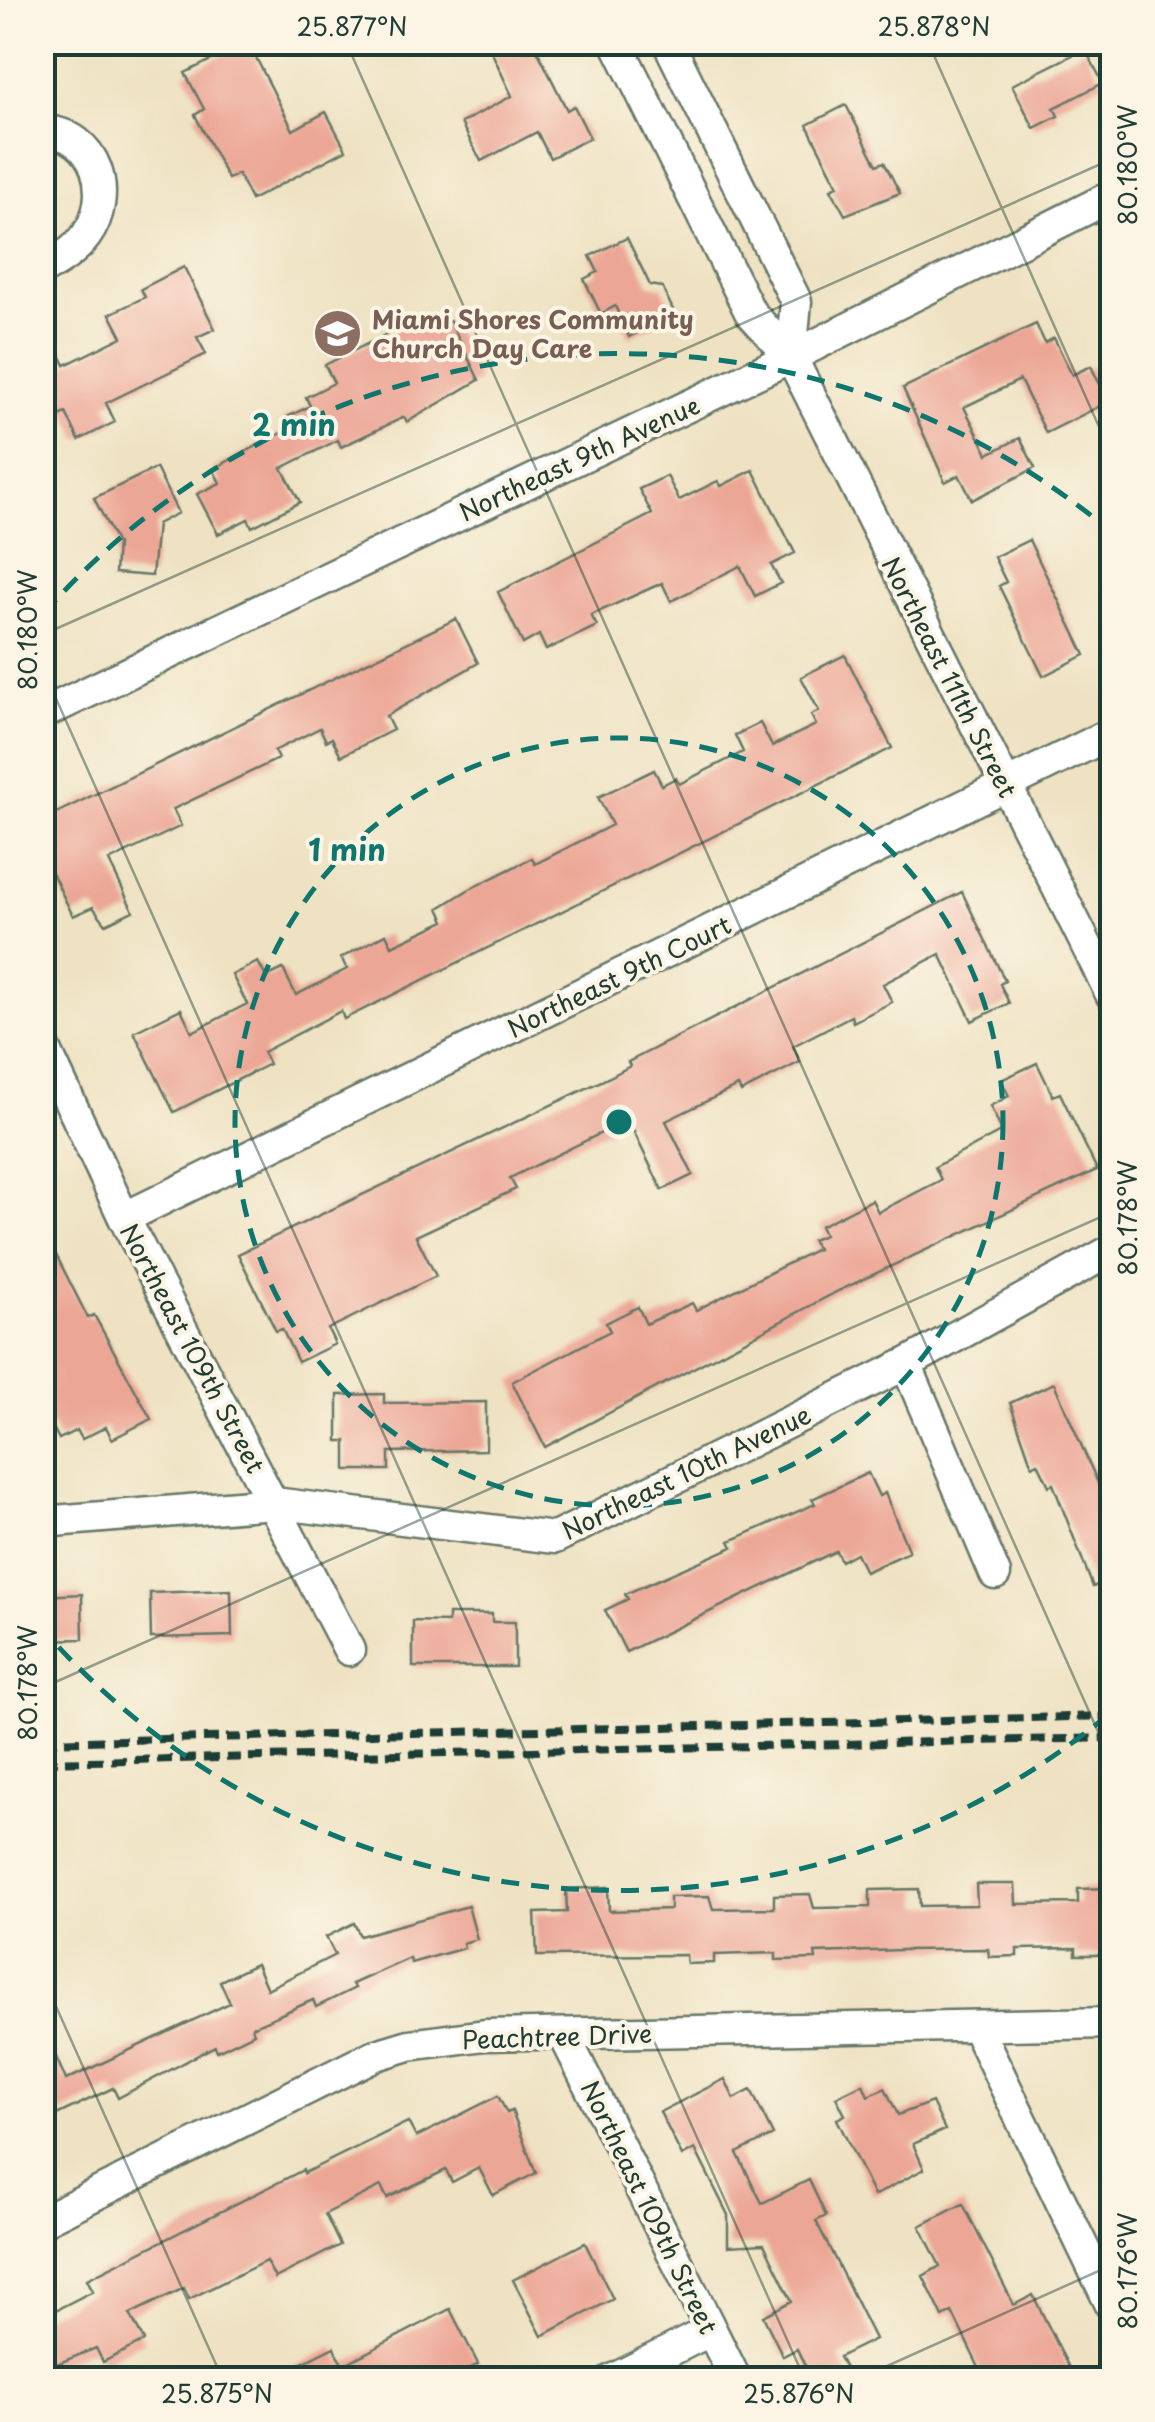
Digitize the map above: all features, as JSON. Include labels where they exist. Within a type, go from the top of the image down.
[{"type":"street","name":"Northeast 111th Street","points":[[616,42],[750,312],[791,358],[1112,996]]},
{"type":"street","points":[[668,42],[796,301],[791,358]]},
{"type":"street","points":[[42,131],[67,136],[80,145],[92,157],[101,189],[100,206],[85,237],[42,270]]},
{"type":"street","name":"Northeast 9th Avenue","points":[[42,714],[791,358],[1112,196]]},
{"type":"street","name":"Northeast 9th Court","points":[[124,1218],[1112,734]]},
{"type":"street","name":"Northeast 109th Street","points":[[42,1042],[124,1218],[349,1650]]},
{"type":"street","name":"Northeast 10th Avenue","points":[[42,1522],[274,1503],[554,1538],[906,1364],[1112,1250]]},
{"type":"street","points":[[906,1364],[995,1574]]},
{"type":"street","name":"Peachtree Drive","points":[[42,2221],[373,2056],[446,2039],[1112,2023]]},
{"type":"street","points":[[976,2026],[1112,2307]]},
{"type":"street","name":"Northeast 109th Street","points":[[564,2035],[736,2380]]},
{"type":"street","points":[[612,2380],[711,2330]]},
{"type":"building","points":[[248,42],[293,130],[326,112],[346,150],[251,200],[238,174],[228,179],[195,115],[204,109],[185,73]]},
{"type":"building","points":[[487,42],[533,42],[567,110],[574,106],[590,138],[550,158],[537,132],[481,161],[461,123],[512,96]]},
{"type":"building","points":[[1085,49],[1103,83],[1054,108],[1058,116],[1034,128],[1012,85]]},
{"type":"building","points":[[846,105],[877,165],[884,162],[900,193],[845,215],[831,189],[838,186],[807,125]]},
{"type":"building","points":[[627,238],[650,285],[662,287],[675,314],[629,337],[615,306],[601,314],[584,279],[598,272],[590,256]]},
{"type":"building","points":[[184,267],[215,329],[197,337],[206,354],[106,403],[115,422],[79,440],[66,413],[42,424],[42,318],[65,365],[122,337],[110,314],[145,297],[141,289]]},
{"type":"building","points":[[421,317],[428,332],[450,321],[479,380],[407,422],[404,417],[341,447],[338,440],[282,468],[300,502],[252,527],[248,519],[218,534],[197,494],[220,483],[213,469],[289,429],[283,419],[310,406],[306,397],[334,383],[325,365]]},
{"type":"building","points":[[1036,324],[1045,343],[1054,338],[1072,375],[1091,366],[1108,402],[1046,433],[1020,380],[964,407],[988,454],[1020,438],[1035,468],[972,500],[959,475],[945,482],[903,388]]},
{"type":"building","points":[[156,468],[178,513],[157,524],[152,576],[115,573],[117,544],[94,498]]},
{"type":"building","points":[[753,470],[795,553],[771,565],[781,583],[755,596],[740,566],[671,601],[662,583],[591,615],[597,626],[546,650],[539,635],[523,644],[498,592],[652,514],[639,489],[667,476],[679,500]]},
{"type":"building","points":[[1029,540],[1085,655],[1043,676],[999,586],[1006,582],[994,557]]},
{"type":"building","points":[[456,619],[478,663],[386,716],[393,730],[341,756],[332,738],[326,741],[320,728],[274,751],[278,759],[173,809],[181,826],[109,861],[133,911],[106,924],[93,907],[73,916],[42,852],[42,820]]},
{"type":"building","points":[[845,655],[892,748],[344,1019],[341,1011],[263,1052],[269,1064],[174,1112],[134,1032],[181,1009],[192,1032],[247,1004],[232,975],[258,962],[266,977],[283,969],[296,995],[347,969],[341,958],[386,934],[392,946],[445,921],[439,908],[468,890],[532,858],[535,864],[612,825],[598,797],[654,770],[662,785],[676,778],[679,784],[743,752],[735,735],[760,723],[772,746],[816,725],[811,715],[819,711],[801,677]]},
{"type":"building","points":[[962,892],[1005,981],[1000,984],[1009,1003],[972,1021],[940,954],[883,984],[892,1002],[853,1022],[851,1016],[793,1046],[800,1062],[741,1092],[738,1086],[666,1121],[693,1175],[662,1190],[628,1120],[510,1178],[516,1189],[416,1236],[436,1276],[328,1329],[335,1344],[298,1362],[282,1329],[276,1331],[238,1254],[610,1077],[630,1066],[628,1062]]},
{"type":"building","points":[[1037,1063],[1053,1096],[1060,1093],[1097,1170],[838,1291],[545,1447],[512,1382],[610,1331],[606,1323],[638,1307],[646,1324],[692,1303],[696,1310],[817,1249],[812,1240],[824,1235],[820,1226],[872,1200],[878,1212],[941,1180],[935,1167],[1002,1131],[990,1106],[1009,1096],[1001,1080]]},
{"type":"building","points":[[42,1227],[88,1318],[94,1315],[151,1419],[112,1439],[106,1427],[82,1439],[77,1430],[59,1439],[42,1407]]},
{"type":"building","points":[[1054,1383],[1112,1515],[1112,1578],[1093,1587],[1053,1484],[1049,1486],[1038,1463],[1032,1466],[1010,1403]]},
{"type":"building","points":[[384,1394],[384,1403],[486,1402],[486,1450],[389,1452],[389,1470],[346,1470],[346,1441],[338,1441],[338,1395]]},
{"type":"building","points":[[868,1473],[879,1496],[885,1493],[909,1552],[865,1572],[856,1553],[841,1561],[836,1551],[626,1652],[605,1610],[628,1599],[625,1594],[733,1547],[730,1541],[815,1504],[812,1499]]},
{"type":"building","points":[[231,1590],[232,1636],[151,1638],[150,1593]]},
{"type":"building","points":[[82,1594],[83,1639],[42,1640],[42,1596]]},
{"type":"building","points":[[448,1614],[492,1614],[492,1622],[515,1622],[515,1667],[413,1667],[413,1621],[448,1622]]},
{"type":"building","points":[[976,1884],[1015,1884],[1016,1904],[1078,1903],[1078,1889],[1112,1888],[1112,1955],[1076,1955],[1076,1948],[1017,1949],[1017,1956],[989,1957],[988,1949],[902,1950],[815,1953],[816,1959],[776,1960],[776,1953],[714,1955],[714,1963],[687,1964],[686,1955],[537,1956],[535,1913],[567,1912],[566,1889],[608,1887],[609,1911],[670,1909],[670,1897],[709,1896],[713,1909],[774,1908],[774,1895],[810,1894],[814,1908],[870,1907],[870,1890],[919,1889],[920,1906],[977,1905]]},
{"type":"building","points":[[468,1906],[477,1939],[463,1943],[464,1948],[411,1963],[410,1958],[352,1984],[355,1988],[316,2007],[313,2000],[252,2027],[254,2033],[217,2051],[215,2046],[118,2098],[113,2088],[42,2122],[42,2025],[66,2080],[230,2003],[220,1981],[256,1964],[267,1989],[335,1955],[326,1937],[354,1923],[360,1936]]},
{"type":"building","points":[[725,2079],[734,2099],[751,2090],[773,2135],[737,2153],[762,2203],[809,2180],[826,2216],[816,2221],[875,2339],[839,2357],[851,2380],[812,2380],[797,2349],[783,2356],[763,2316],[792,2301],[764,2244],[728,2246],[728,2215],[695,2149],[682,2156],[660,2112]]},
{"type":"building","points":[[863,2084],[868,2096],[885,2088],[898,2115],[932,2102],[945,2130],[913,2144],[924,2169],[874,2196],[837,2119],[845,2115],[836,2097]]},
{"type":"building","points":[[498,2096],[507,2113],[512,2111],[536,2173],[493,2195],[479,2168],[452,2182],[446,2170],[387,2198],[381,2186],[325,2214],[340,2245],[275,2278],[266,2261],[189,2299],[184,2288],[130,2314],[144,2341],[103,2362],[96,2348],[42,2370],[42,2317],[93,2291],[87,2279],[303,2170],[304,2173],[408,2122],[416,2137]]},
{"type":"building","points":[[963,2204],[1014,2305],[1033,2295],[1075,2380],[985,2380],[952,2312],[943,2317],[923,2276],[940,2266],[920,2226]]},
{"type":"building","points":[[585,2243],[613,2299],[542,2336],[513,2280]]},
{"type":"building","points":[[450,2309],[478,2364],[451,2380],[268,2380],[334,2347],[343,2365]]},
{"type":"railway","points":[[42,1742],[1112,1716]]},
{"type":"railway","points":[[42,1762],[1112,1738]]},
{"type":"place","name":"Miami Shores Community Church Day Care","points":[[337,333]]}]
